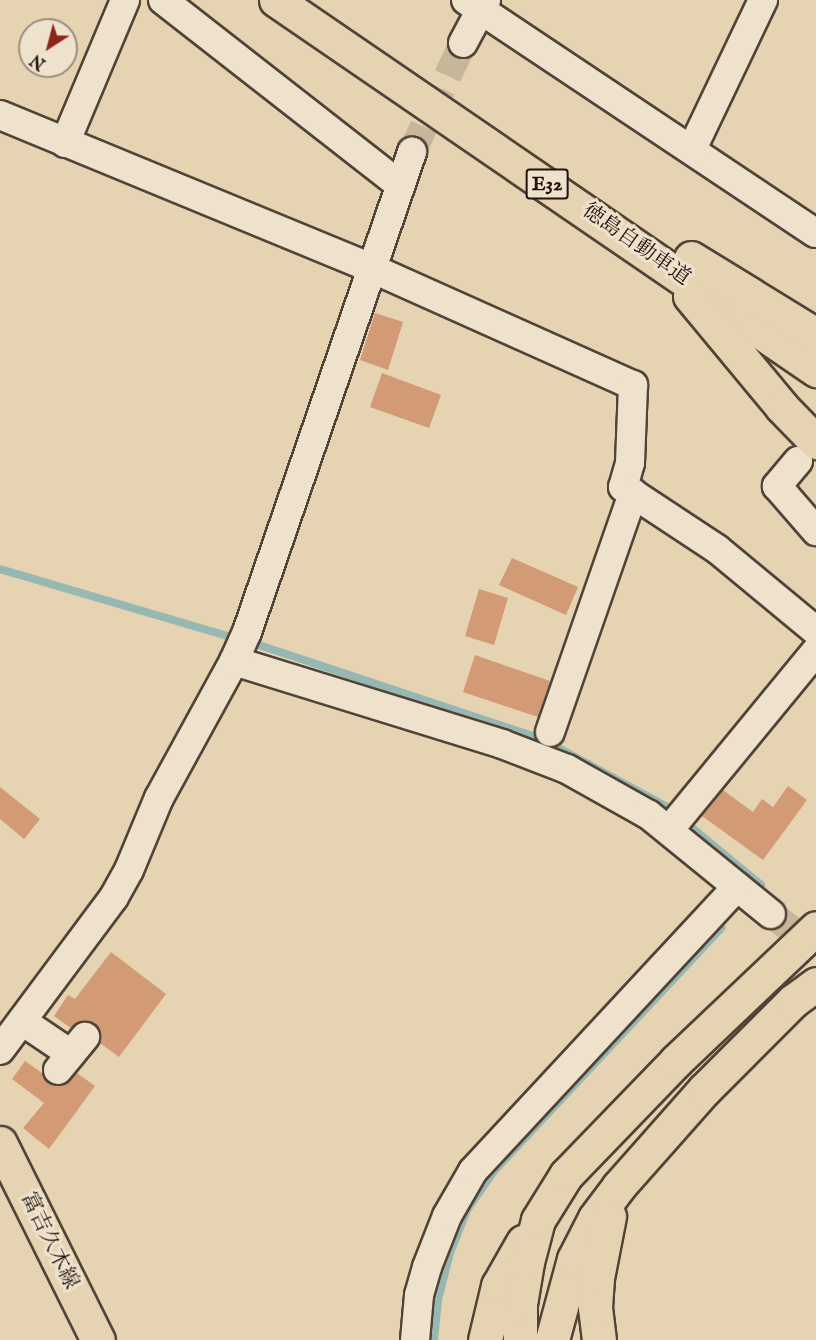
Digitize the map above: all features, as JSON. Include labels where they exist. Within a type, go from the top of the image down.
[{"type":"main road","name":"徳島自動車道","points":[[276,0],[816,370]]},
{"type":"main road","points":[[334,38],[816,335]]},
{"type":"main road","points":[[662,263],[782,407],[807,452]]},
{"type":"main road","points":[[758,985],[816,902]]},
{"type":"main road","points":[[485,1340],[498,1286],[513,1257],[566,1174],[676,1061],[816,928]]},
{"type":"main road","points":[[552,1340],[574,1259],[596,1218],[618,1186],[704,1090],[805,992],[816,976]]},
{"type":"main road","name":"富吉久木線","points":[[0,1143],[98,1340]]},
{"type":"main road","points":[[599,1340],[595,1307],[597,1278],[606,1224],[618,1186]]},
{"type":"main road","points":[[520,1340],[520,1304],[538,1220]]},
{"type":"street","points":[[64,143],[125,0]]},
{"type":"street","points":[[163,0],[400,185]]},
{"type":"street","points":[[692,149],[763,0]]},
{"type":"street","points":[[463,44],[477,3],[816,233]]},
{"type":"street","points":[[0,115],[371,268],[633,385],[630,463],[623,487],[717,549],[816,631]]},
{"type":"street","points":[[0,1050],[114,897],[129,870],[159,798],[240,647],[412,152]]},
{"type":"street","points":[[807,452],[777,486],[816,531]]},
{"type":"street","points":[[550,732],[633,493]]},
{"type":"street","points":[[240,647],[567,769],[649,815],[678,819],[737,887],[771,914]]},
{"type":"street","points":[[678,819],[816,651]]},
{"type":"street","points":[[415,1340],[420,1295],[427,1267],[447,1216],[473,1171],[737,887]]},
{"type":"street","points":[[22,1021],[71,1054]]},
{"type":"building","points":[[375,313],[403,322],[388,370],[360,360]]},
{"type":"building","points":[[382,373],[441,395],[429,428],[370,407]]},
{"type":"building","points":[[512,558],[578,587],[566,615],[499,585]]},
{"type":"building","points":[[479,589],[508,598],[494,645],[465,636]]},
{"type":"building","points":[[475,655],[550,681],[538,717],[463,692]]},
{"type":"building","points":[[788,786],[807,800],[763,860],[702,816],[723,790],[753,812],[762,799],[773,807]]},
{"type":"building","points":[[0,787],[40,819],[24,839],[0,819]]},
{"type":"building","points":[[111,952],[166,994],[119,1057],[100,1043],[101,1032],[95,1024],[80,1021],[71,1028],[54,1016],[68,995],[75,999]]},
{"type":"building","points":[[25,1061],[42,1073],[47,1082],[55,1086],[64,1085],[77,1073],[95,1086],[49,1149],[23,1128],[44,1103],[12,1079]]},
{"type":"waterway","points":[[0,569],[259,645],[542,739],[667,807],[761,885],[757,889]]},
{"type":"waterway","points":[[434,1340],[438,1300],[450,1253],[467,1210],[494,1171],[721,928]]},
{"type":"tunnel","points":[[412,152],[463,43]]},
{"type":"tunnel","points":[[771,914],[816,948]]}]
